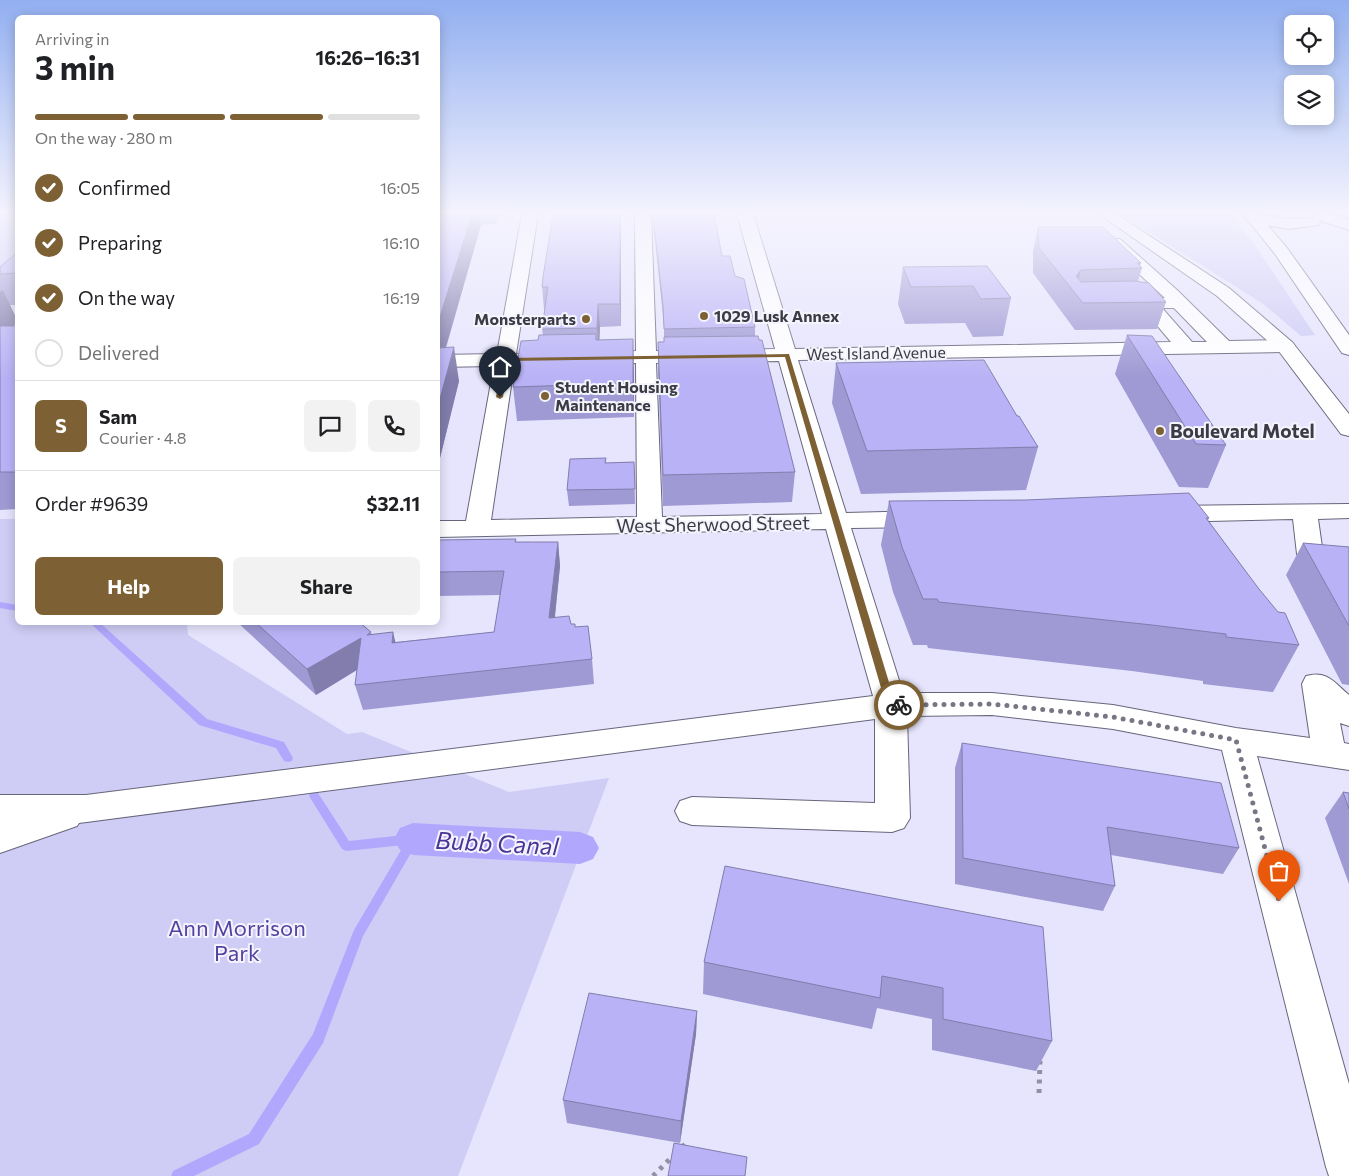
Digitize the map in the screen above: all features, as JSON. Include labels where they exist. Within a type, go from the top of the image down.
[{"type":"street","points":[[477,528],[506,359],[525,269]]},
{"type":"street","points":[[644,269],[650,525]]},
{"type":"street","points":[[692,811],[892,818],[891,705],[761,269]]},
{"type":"street","points":[[1143,269],[1224,347]]},
{"type":"street","points":[[1188,269],[1223,292],[1284,346],[1349,429]]},
{"type":"street","points":[[1304,269],[1349,349]]},
{"type":"street","points":[[1179,303],[1140,302],[1149,305],[1187,348]]},
{"type":"street","name":"West Island Avenue","points":[[440,361],[1284,346]]},
{"type":"street","points":[[1149,515],[1349,511]]},
{"type":"street","points":[[1304,512],[1310,554]]},
{"type":"street","name":"West Sherwood Street","points":[[440,529],[945,519]]},
{"type":"street","points":[[0,810],[86,809],[891,705],[992,704],[1113,717],[1236,740],[1339,756],[1317,684],[1349,714]]},
{"type":"street","points":[[1236,740],[1349,1167]]},
{"type":"street","points":[[0,838],[86,809]]},
{"type":"path","points":[[1039,1093],[1040,1055]]},
{"type":"path","points":[[652,1176],[689,1141]]},
{"type":"green space","points":[[0,269],[15,269],[15,289],[0,302]]},
{"type":"green space","points":[[1208,269],[1271,269],[1315,335],[1301,336],[1262,303]]},
{"type":"green space","name":"Ann Morrison Park","points":[[0,519],[15,519],[15,625],[187,625],[188,635],[347,734],[362,732],[509,792],[609,778],[458,1176],[0,1176]]},
{"type":"building","points":[[0,269],[15,269],[15,273],[0,274]]},
{"type":"building","points":[[440,269],[455,269],[440,317]]},
{"type":"building","points":[[544,269],[620,269],[620,304],[598,304],[597,328],[542,329],[548,287],[542,287]]},
{"type":"building","points":[[659,269],[733,269],[735,276],[744,279],[755,327],[664,329]]},
{"type":"building","points":[[904,269],[989,269],[1011,298],[981,299],[973,286],[911,287]]},
{"type":"building","points":[[1056,269],[1115,269],[1081,270],[1076,276],[1081,282],[1134,281],[1149,283],[1166,302],[1083,303]]},
{"type":"building","points":[[0,326],[15,326],[15,472],[0,472]]},
{"type":"building","points":[[596,334],[596,340],[633,339],[633,383],[513,387],[521,341],[538,340],[539,335]]},
{"type":"building","points":[[1127,335],[1152,336],[1226,445],[1196,444]]},
{"type":"building","points":[[758,336],[759,340],[762,340],[795,472],[663,475],[658,342],[664,342],[664,337]]},
{"type":"building","points":[[454,347],[440,399],[440,348]]},
{"type":"building","points":[[984,360],[1038,447],[867,451],[836,363]]},
{"type":"building","points":[[606,458],[605,463],[634,462],[635,489],[567,490],[570,459]]},
{"type":"building","points":[[1189,493],[1259,589],[1278,612],[1285,613],[1299,645],[1226,637],[1226,634],[939,602],[937,599],[923,599],[902,547],[889,501],[1026,500]]},
{"type":"building","points":[[516,539],[515,542],[558,542],[549,618],[569,616],[571,624],[575,624],[575,627],[588,626],[592,659],[355,685],[361,638],[307,669],[258,625],[363,625],[371,632],[367,635],[393,632],[392,643],[494,632],[504,571],[440,572],[440,540]]},
{"type":"building","points":[[1303,543],[1349,547],[1349,626]]},
{"type":"building","points":[[962,743],[1221,783],[1239,848],[1107,827],[1115,886],[963,858]]},
{"type":"building","points":[[1343,792],[1349,793],[1349,809]]},
{"type":"building","points":[[725,866],[1043,927],[1052,1041],[943,1019],[943,988],[882,976],[880,998],[704,962]]},
{"type":"building","points":[[589,993],[697,1011],[681,1121],[563,1100]]},
{"type":"building","points":[[674,1143],[747,1157],[745,1176],[668,1176]]},
{"type":"waterway","points":[[0,605],[15,608]]},
{"type":"waterway","points":[[96,625],[203,722],[280,745],[288,758]]},
{"type":"waterway","points":[[178,1176],[254,1139],[318,1038],[358,934],[413,839],[346,846],[314,796]]},
{"type":"waterway","name":"Bubb Canal","points":[[413,839],[580,848]]},
{"type":"way so far","points":[[899,705],[992,704],[1113,717],[1236,740],[1279,901]]},
{"type":"place","name":"1029 Lusk Annex","points":[[704,316]]},
{"type":"place","name":"Monsterparts","points":[[586,319]]},
{"type":"place","name":"Student Housing Maintenance","points":[[545,396]]},
{"type":"place","name":"Boulevard Motel","points":[[1160,431]]},
{"type":"route","points":[[500,397],[506,359],[787,355],[891,705],[899,705]]}]
